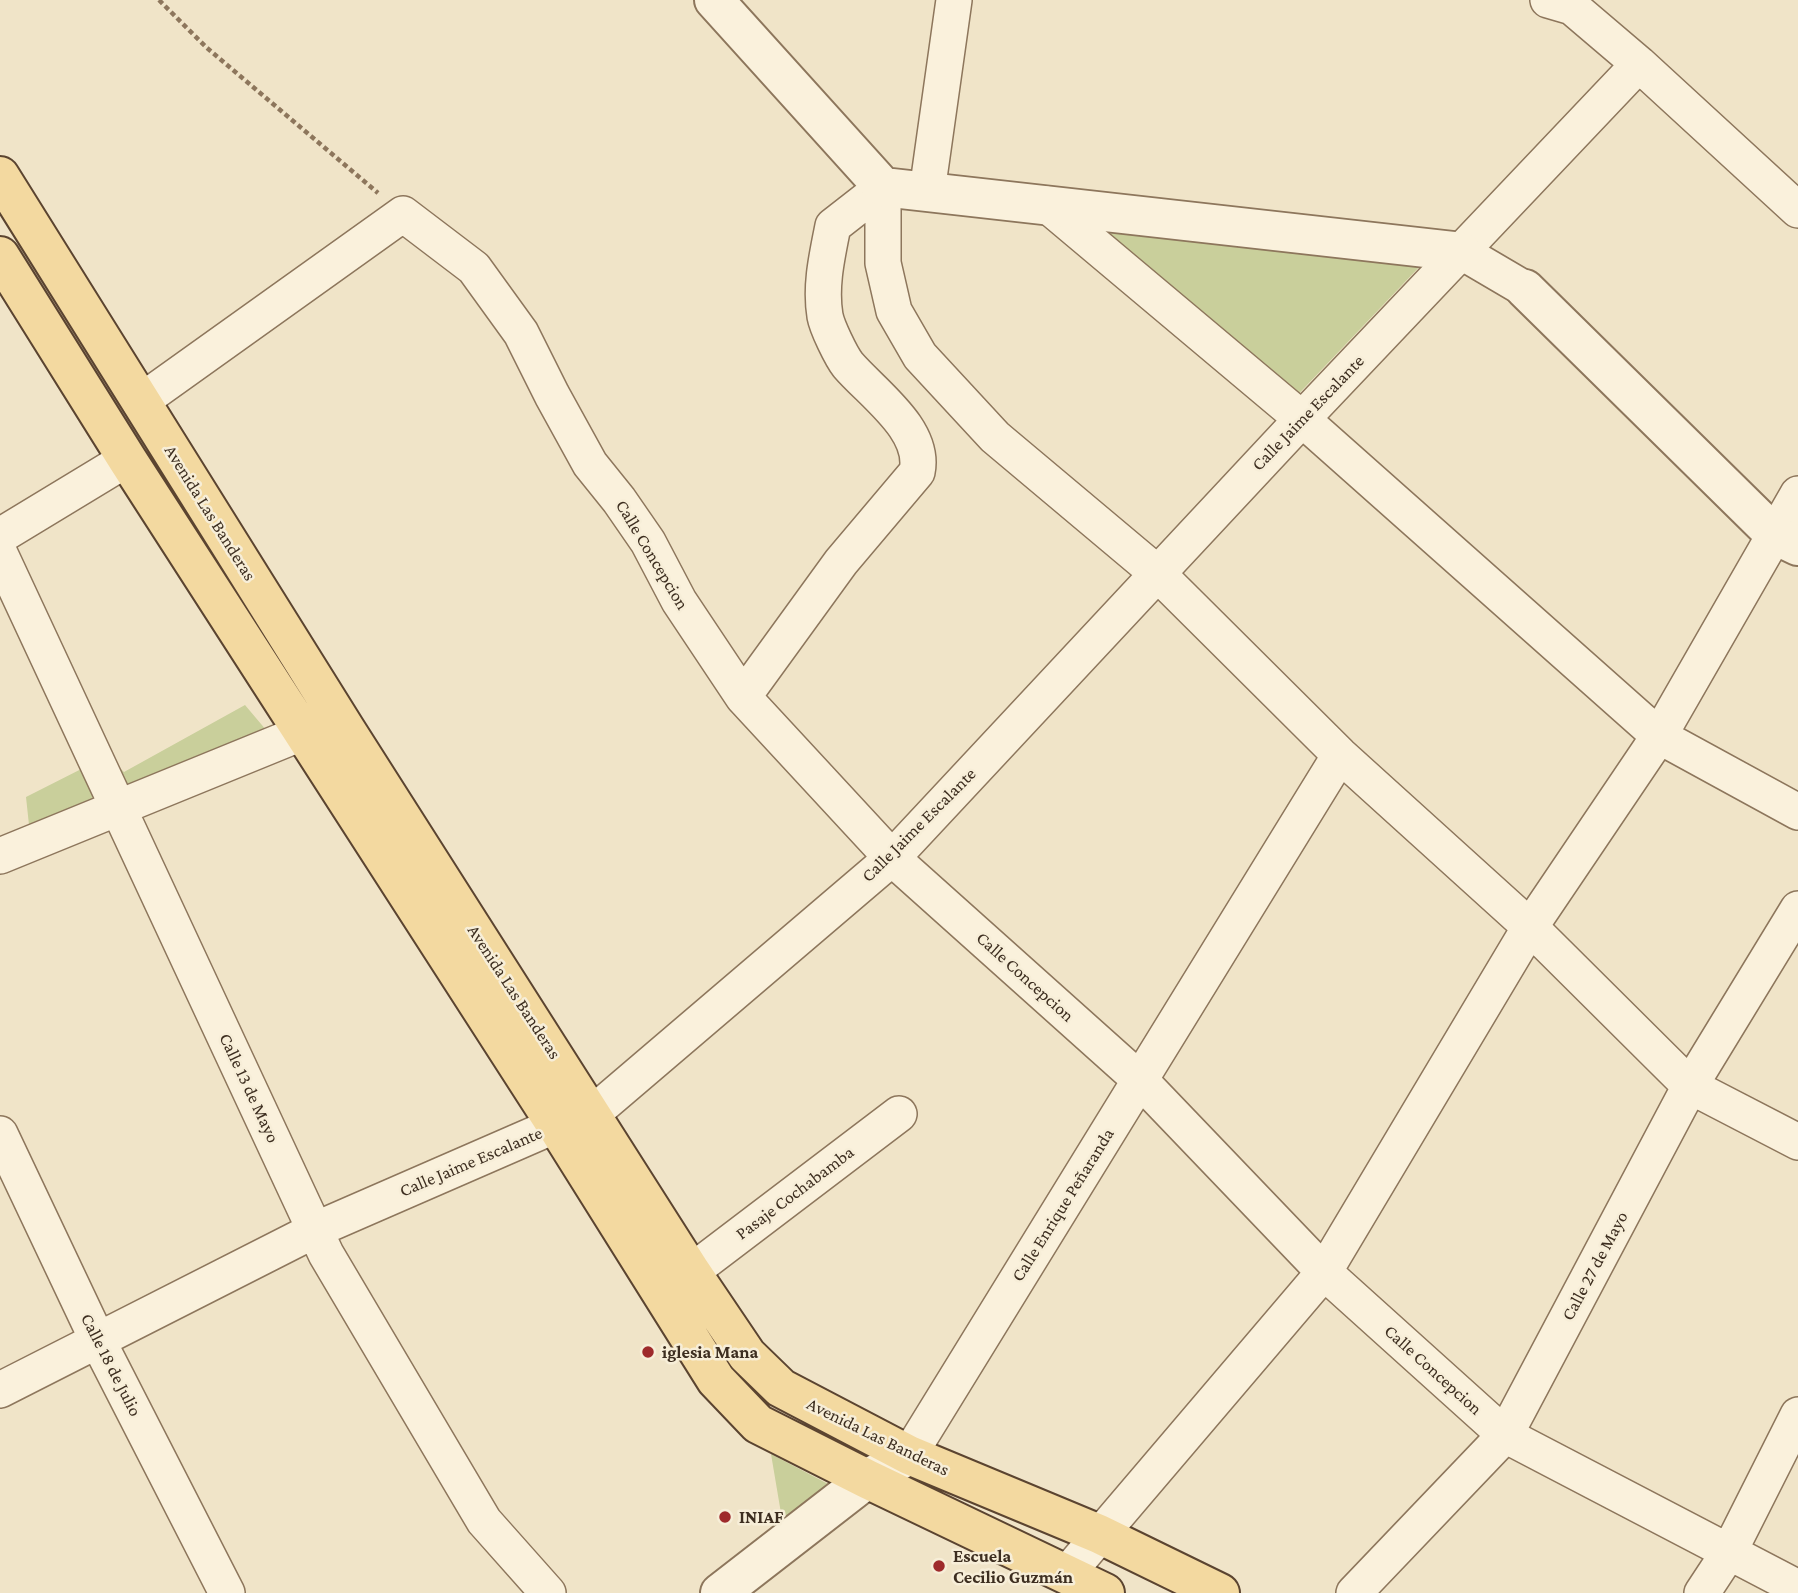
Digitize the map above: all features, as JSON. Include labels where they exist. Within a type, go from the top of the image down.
[{"type":"main road","name":"Avenida Las Banderas","points":[[0,176],[346,730],[691,1272],[747,1355],[781,1388],[909,1455],[1098,1534],[1220,1593]]},
{"type":"main road","name":"Avenida Las Banderas","points":[[2,263],[556,1125],[716,1380],[758,1424],[866,1479],[1105,1593]]},
{"type":"street","points":[[714,0],[883,187],[1462,252],[1525,289],[1786,541]]},
{"type":"street","points":[[927,192],[954,0]]},
{"type":"street","points":[[1566,2],[1639,64],[1798,210]]},
{"type":"street","name":"Calle Jaime Escalante","points":[[0,1390],[314,1230],[556,1125],[592,1114],[892,858],[1157,573],[1639,64]]},
{"type":"street","points":[[883,187],[883,263],[894,311],[920,356],[995,437],[1157,573],[1340,755],[1530,927],[1690,1086],[1798,1142]]},
{"type":"street","points":[[743,697],[841,562],[917,472],[920,459],[909,430],[845,362],[825,318],[823,275],[833,226],[883,187]]},
{"type":"street","points":[[1045,204],[1302,419],[1659,736],[1798,812]]},
{"type":"street","points":[[140,402],[403,214]]},
{"type":"street","name":"Calle Concepcion","points":[[403,214],[474,268],[521,333],[590,464],[648,542],[679,601],[743,697],[892,858],[1140,1080],[1324,1272],[1505,1435],[1798,1588]]},
{"type":"street","points":[[2,263],[40,241]]},
{"type":"street","points":[[0,536],[127,459]]},
{"type":"street","points":[[1066,1575],[1098,1534],[1324,1272],[1530,927],[1786,541],[1798,494]]},
{"type":"street","name":"Calle 13 de Mayo","points":[[0,554],[326,1254],[484,1521],[548,1593]]},
{"type":"street","points":[[0,856],[304,732],[346,730]]},
{"type":"street","name":"Calle Enrique Peñaranda","points":[[720,1593],[866,1479],[909,1455],[1340,755]]},
{"type":"street","name":"Calle 27 de Mayo","points":[[1354,1593],[1505,1435],[1690,1086],[1798,909]]},
{"type":"street","name":"Pasaje Cochabamba","points":[[691,1272],[899,1114]]},
{"type":"street","name":"Calle 18 de Julio","points":[[0,1135],[99,1341],[227,1593]]},
{"type":"street","points":[[1702,1593],[1729,1552],[1798,1415]]},
{"type":"path","points":[[159,0],[207,48],[403,214]]},
{"type":"green space","points":[[1065,226],[1423,263],[1287,406]]},
{"type":"green space","points":[[245,705],[272,737],[29,825],[26,797],[107,756],[124,772]]},
{"type":"green space","points":[[771,1454],[830,1485],[784,1531]]},
{"type":"place","name":"iglesia Mana","points":[[648,1352]]},
{"type":"place","name":"INIAF","points":[[725,1517]]},
{"type":"place","name":"Escuela Cecilio Guzmán","points":[[939,1566]]}]
